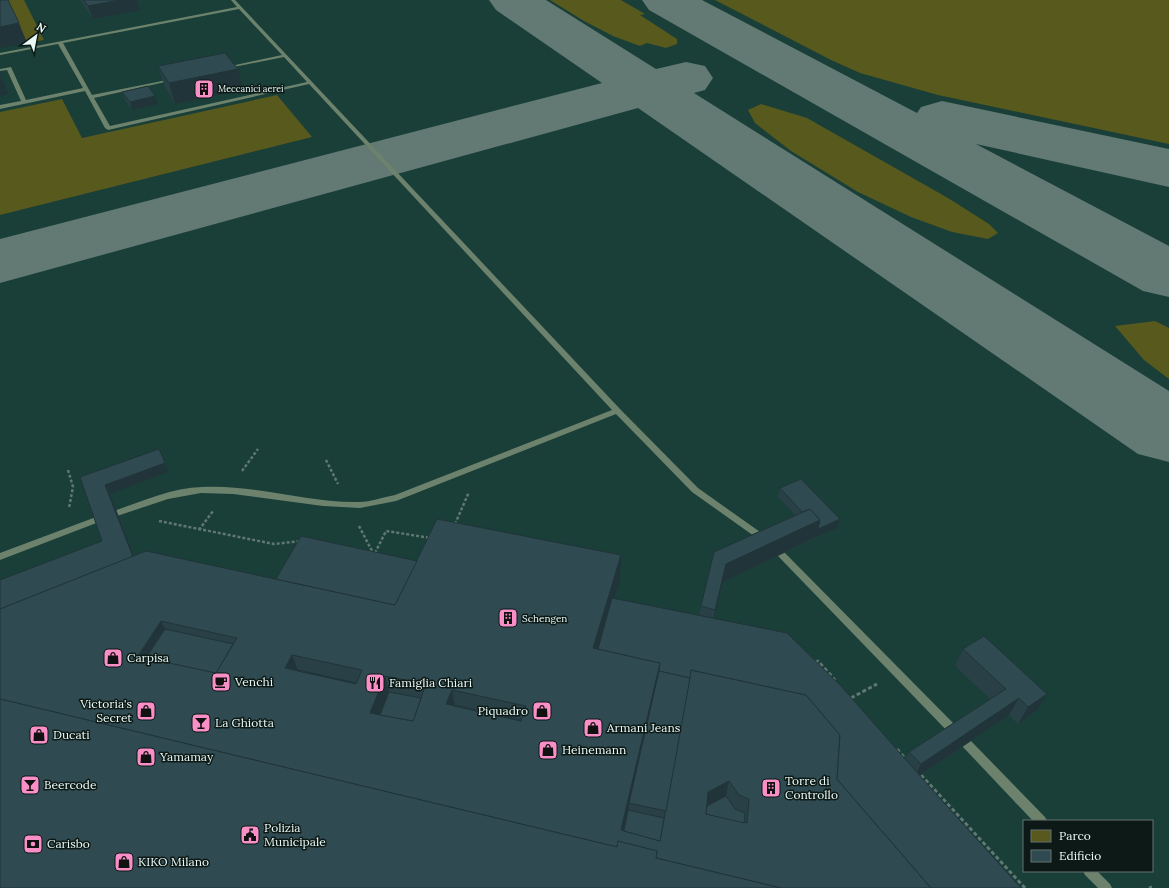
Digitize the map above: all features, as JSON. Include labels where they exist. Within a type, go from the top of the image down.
[{"type":"lane","points":[[233,0],[309,84],[617,411],[695,490],[769,543]]},
{"type":"lane","points":[[0,54],[240,8]]},
{"type":"lane","points":[[60,43],[108,128],[309,84]]},
{"type":"lane","points":[[222,69],[284,56]]},
{"type":"lane","points":[[0,70],[9,68],[24,102]]},
{"type":"lane","points":[[91,97],[176,79]]},
{"type":"lane","points":[[0,107],[86,89]]},
{"type":"lane","points":[[117,514],[166,496],[201,490],[233,491],[323,503],[360,505],[396,498],[617,411]]},
{"type":"lane","points":[[0,557],[96,520]]},
{"type":"lane","points":[[781,554],[956,733]]},
{"type":"lane","points":[[967,744],[1040,820]]},
{"type":"lane","points":[[1090,872],[1106,888]]},
{"type":"path","points":[[453,527],[476,478],[467,470]]},
{"type":"path","points":[[152,520],[274,544],[303,540]]},
{"type":"path","points":[[367,554],[374,555],[386,530],[432,538]]},
{"type":"path","points":[[810,666],[818,661],[837,682]]},
{"type":"path","points":[[846,692],[856,703]]},
{"type":"path","points":[[895,747],[910,764]]},
{"type":"path","points":[[921,775],[1024,888]]},
{"type":"shaded area","points":[[0,0],[1169,0],[1169,888],[0,888]]},
{"type":"green space","points":[[0,0],[24,0],[44,40],[27,43],[15,17]]},
{"type":"green space","points":[[550,0],[621,0],[645,14],[640,15],[677,39],[677,44],[666,48],[647,43],[640,46],[613,36],[584,21]]},
{"type":"green space","points":[[715,0],[1169,0],[1169,144],[938,95],[860,73],[831,60]]},
{"type":"green space","points":[[277,95],[312,137],[0,215],[0,112],[62,99],[82,138]]},
{"type":"green space","points":[[761,104],[807,118],[948,198],[989,224],[998,233],[988,239],[952,232],[911,217],[858,192],[791,151],[755,123],[748,110]]},
{"type":"green space","points":[[1155,321],[1169,328],[1169,379],[1144,360],[1115,326]]},
{"type":"building","points":[[0,0],[8,0],[19,23],[0,27]]},
{"type":"building","points":[[84,0],[120,0],[88,6]]},
{"type":"building","points":[[225,53],[238,69],[169,83],[158,66]]},
{"type":"building","points":[[148,86],[155,96],[130,102],[122,92]]},
{"type":"building","points":[[159,449],[165,463],[105,485],[133,557],[0,609],[0,580],[102,541],[80,477]]},
{"type":"building","points":[[801,479],[840,519],[818,529],[820,520],[810,509],[802,512],[780,488]]},
{"type":"building","points":[[810,509],[820,520],[726,564],[715,610],[701,606],[714,552]]},
{"type":"building","points":[[437,519],[621,555],[593,648],[660,663],[621,830],[660,841],[691,670],[806,695],[840,735],[837,779],[931,888],[781,888],[656,858],[657,851],[618,841],[617,847],[0,699],[0,609],[146,551],[395,605]],"holes":[[[161,621],[237,638],[216,673],[138,656]],[[292,655],[362,670],[356,684],[285,668]],[[385,676],[426,684],[413,721],[370,713]],[[452,690],[526,706],[521,721],[446,704]],[[729,781],[739,795],[749,799],[747,823],[706,814],[708,792]]]},
{"type":"building","points":[[301,536],[417,561],[395,605],[276,579]]},
{"type":"building","points":[[612,598],[787,633],[841,686],[1021,888],[931,888],[837,779],[840,735],[806,695],[691,670],[690,678],[659,671],[660,663],[598,649]]},
{"type":"building","points":[[165,629],[233,644],[216,673],[146,658]]},
{"type":"building","points":[[984,636],[1047,694],[1028,707],[1019,698],[921,764],[909,752],[1006,689],[963,649]]},
{"type":"building","points":[[298,670],[356,683],[298,671]]},
{"type":"building","points":[[659,671],[690,678],[666,811],[629,803]]},
{"type":"building","points":[[389,692],[421,698],[413,721],[380,715]]},
{"type":"building","points":[[0,699],[617,847],[618,841],[657,851],[656,858],[781,888],[0,888]]},
{"type":"building","points":[[454,706],[521,720],[521,721]]},
{"type":"building","points":[[726,796],[735,809],[745,813],[744,823],[706,814],[707,806]]},
{"type":"building","points":[[628,810],[664,818],[660,841],[624,831]]},
{"type":"taxiway","points":[[513,0],[647,88]]},
{"type":"taxiway","points":[[666,0],[1169,275]]},
{"type":"taxiway","points":[[647,88],[686,78]]},
{"type":"taxiway","points":[[0,261],[647,88]]},
{"type":"taxiway","points":[[647,88],[1169,432]]},
{"type":"taxiway","points":[[942,119],[1169,168]]},
{"type":"place","name":"Meccanici aerei","points":[[204,89]]},
{"type":"place","name":"Schengen","points":[[508,618]]},
{"type":"place","name":"Carpisa","points":[[113,658]]},
{"type":"place","name":"Venchi","points":[[221,682]]},
{"type":"place","name":"Famiglia Chiari","points":[[375,683]]},
{"type":"place","name":"Victoria's Secret","points":[[146,711]]},
{"type":"place","name":"Piquadro","points":[[542,711]]},
{"type":"place","name":"La Ghiotta","points":[[201,723]]},
{"type":"place","name":"Armani Jeans","points":[[593,728]]},
{"type":"place","name":"Ducati","points":[[39,735]]},
{"type":"place","name":"Heinemann","points":[[548,750]]},
{"type":"place","name":"Yamamay","points":[[146,757]]},
{"type":"place","name":"Beercode","points":[[30,785]]},
{"type":"place","name":"Torre di Controllo","points":[[771,788]]},
{"type":"place","name":"Polizia Municipale","points":[[250,835]]},
{"type":"place","name":"Carisbo","points":[[33,844]]},
{"type":"place","name":"KIKO Milano","points":[[124,862]]}]
